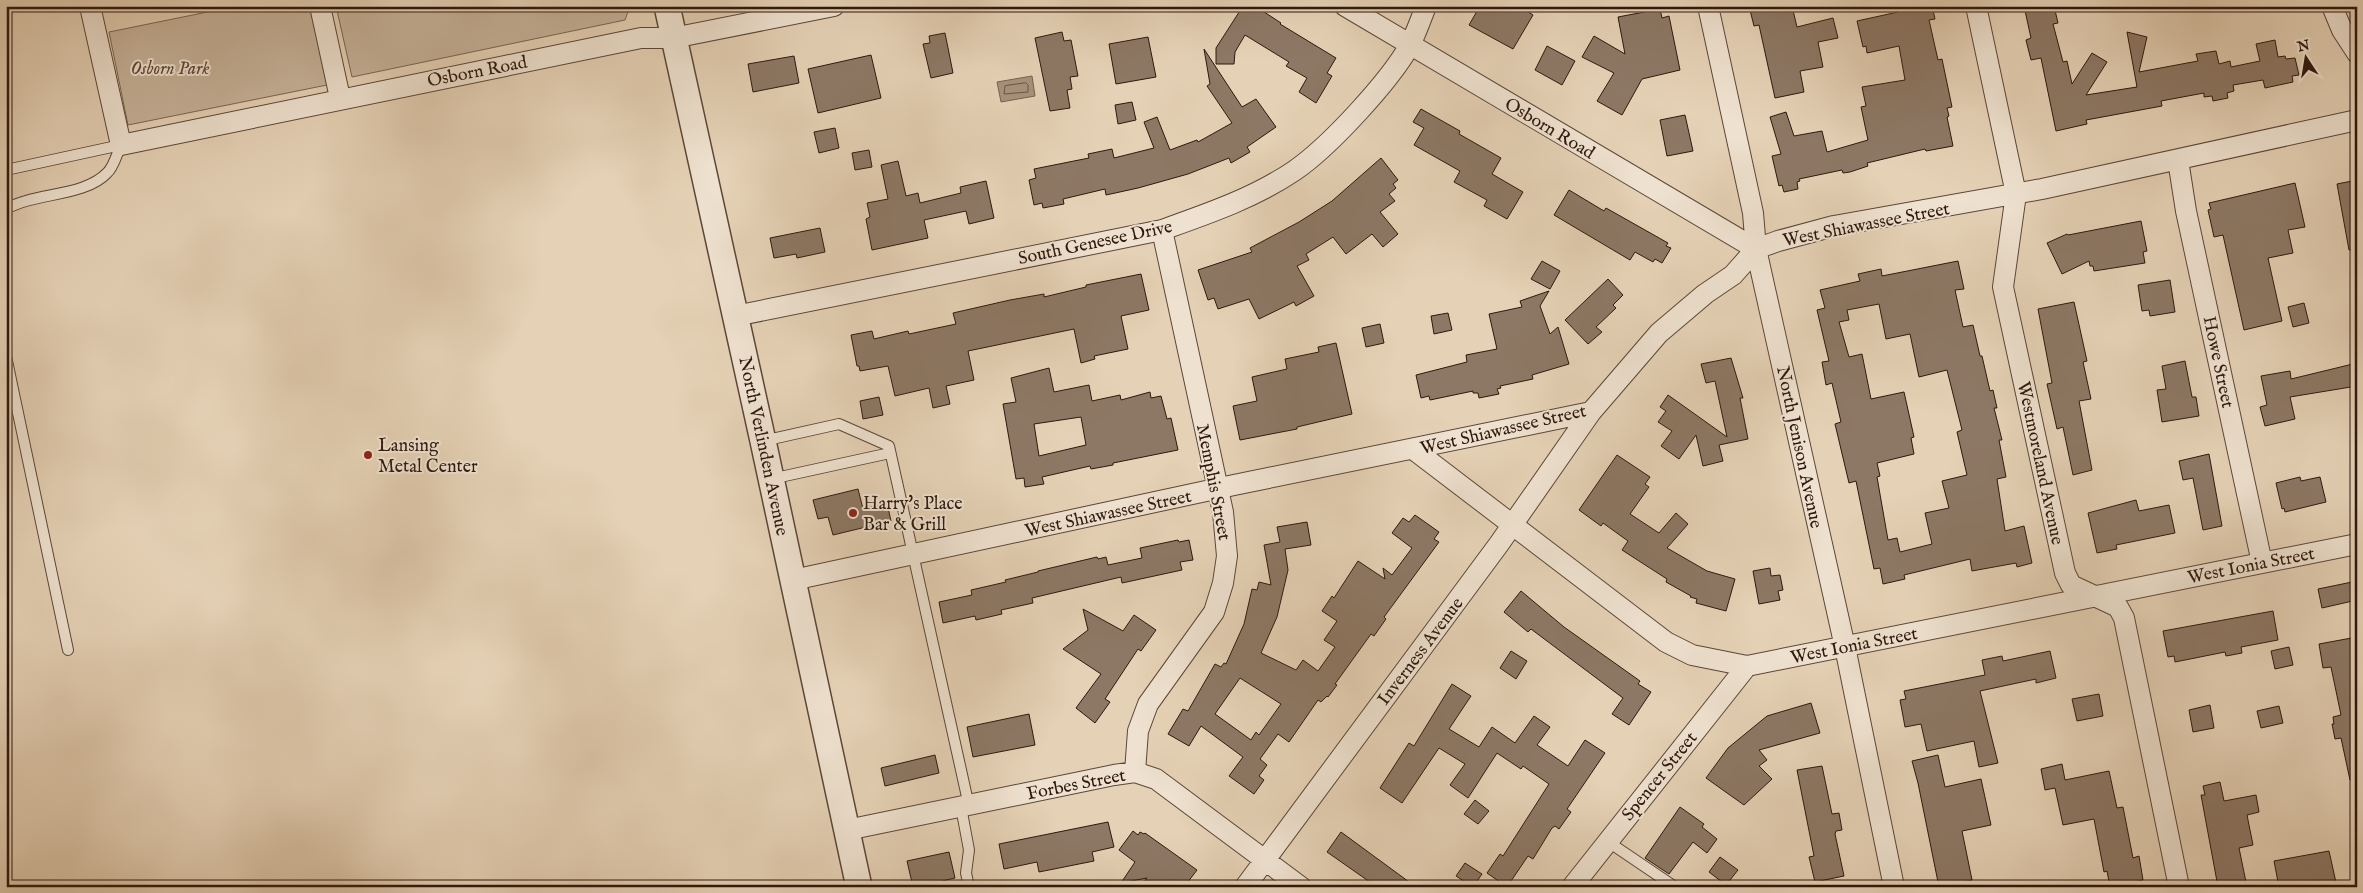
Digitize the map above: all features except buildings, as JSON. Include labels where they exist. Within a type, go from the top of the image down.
[{"type":"street","points":[[90,6],[120,145]]},
{"type":"street","points":[[320,6],[340,98]]},
{"type":"street","name":"North Verlinden Avenue","points":[[666,6],[763,441],[859,887]]},
{"type":"street","name":"Osborn Road","points":[[120,145],[340,98],[641,38],[673,38],[834,6]]},
{"type":"street","name":"Osborn Road","points":[[1345,6],[1756,249]]},
{"type":"street","name":"South Genesee Drive","points":[[735,316],[1162,230],[1229,206],[1295,171],[1339,132],[1384,82],[1410,45],[1426,6]]},
{"type":"street","name":"North Jenison Avenue","points":[[1708,6],[1753,213],[1756,249],[1845,647],[1894,887]]},
{"type":"street","name":"Westmoreland Avenue","points":[[1976,6],[2016,194],[2003,287],[2065,573],[2071,585],[2118,607],[2127,629],[2179,887]]},
{"type":"street","points":[[2332,6],[2342,30],[2357,53]]},
{"type":"street","name":"West Shiawassee Street","points":[[793,580],[1590,412],[1659,333],[1705,294],[1733,275],[1756,249],[1778,240],[1834,226],[2016,194],[2357,120]]},
{"type":"street","name":"Howe Street","points":[[2178,160],[2188,220],[2262,563]]},
{"type":"street","name":"Memphis Street","points":[[1135,772],[1138,731],[1148,704],[1214,612],[1223,583],[1228,556],[1218,489],[1162,230]]},
{"type":"street","name":"Inverness Avenue","points":[[1245,887],[1512,524],[1590,412]]},
{"type":"street","name":"West Ionia Street","points":[[1413,448],[1666,642],[1692,655],[1747,666],[2357,544]]},
{"type":"street","name":"Spencer Street","points":[[1572,887],[1747,666]]},
{"type":"street","name":"Forbes Street","points":[[847,830],[1135,772],[1156,779],[1301,887]]},
{"type":"lane","points":[[6,170],[120,145]]},
{"type":"lane","points":[[6,209],[20,201],[89,185],[108,172],[120,145]]},
{"type":"lane","points":[[6,356],[68,650]]},
{"type":"lane","points":[[763,441],[839,424],[889,446],[965,807],[969,850],[966,873],[969,887]]},
{"type":"lane","points":[[771,479],[890,453]]},
{"type":"lane","points":[[1607,841],[1675,887]]},
{"type":"green space","name":"Osborn Park","points":[[237,6],[311,6],[327,85],[128,125],[109,32]]},
{"type":"green space","points":[[336,6],[630,6],[625,20],[352,77]]},
{"type":"water","points":[[1032,76],[1035,96],[1001,102],[997,82]]},
{"type":"place","name":"Lansing Metal Center","points":[[368,455]]},
{"type":"place","name":"Harry's Place Bar & Grill","points":[[853,513]]}]
